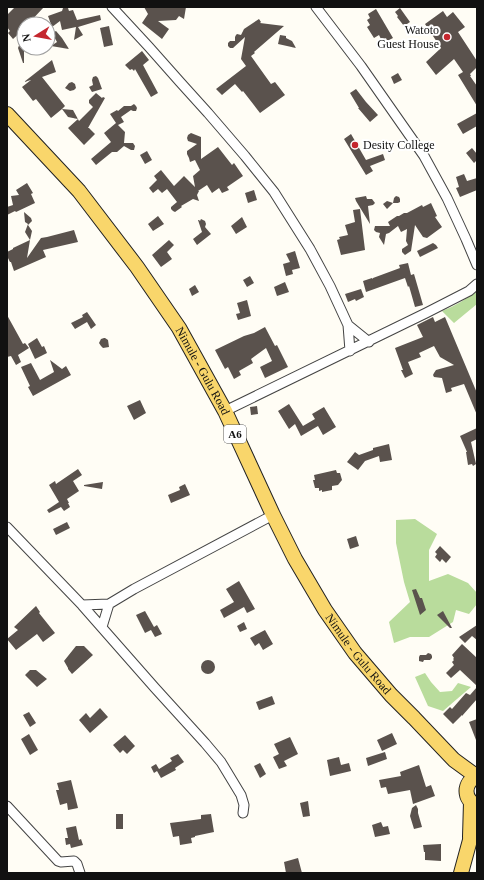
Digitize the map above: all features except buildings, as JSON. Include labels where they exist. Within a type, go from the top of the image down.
[{"type":"main road","name":"Nimule - Gulu Road","points":[[7,114],[79,191],[137,267],[179,328],[225,412],[295,559],[325,610],[355,654],[391,695],[474,779]]},
{"type":"main road","name":"A6","points":[[461,873],[470,840],[474,804],[466,793],[474,779]]},
{"type":"main road","name":"A6","points":[[470,840],[477,825]]},
{"type":"street","points":[[112,7],[208,112],[274,192],[310,249],[330,286],[348,325],[350,351]]},
{"type":"street","points":[[316,7],[361,66],[424,156],[466,239],[477,265]]},
{"type":"street","points":[[225,412],[369,342],[469,291],[477,284]]},
{"type":"street","points":[[348,325],[369,342]]},
{"type":"street","points":[[82,605],[109,604],[134,589],[273,515]]},
{"type":"street","points":[[7,527],[82,605],[221,762],[241,795],[244,805],[243,813]]},
{"type":"street","points":[[102,627],[109,604]]},
{"type":"street","points":[[7,806],[58,861],[74,861],[77,864],[80,873]]},
{"type":"green space","points":[[477,291],[477,304],[454,323],[442,311],[460,302]]},
{"type":"green space","points":[[415,519],[437,534],[429,550],[429,581],[448,574],[468,583],[477,593],[477,604],[469,614],[456,610],[453,622],[429,637],[410,637],[394,643],[389,622],[410,602],[404,582],[396,543],[396,520]]},
{"type":"green space","points":[[425,673],[440,692],[452,691],[458,683],[471,687],[443,711],[428,706],[415,677]]},
{"type":"place","name":"Watoto Guest House","points":[[447,37]]},
{"type":"place","name":"Desity College","points":[[355,145]]}]
